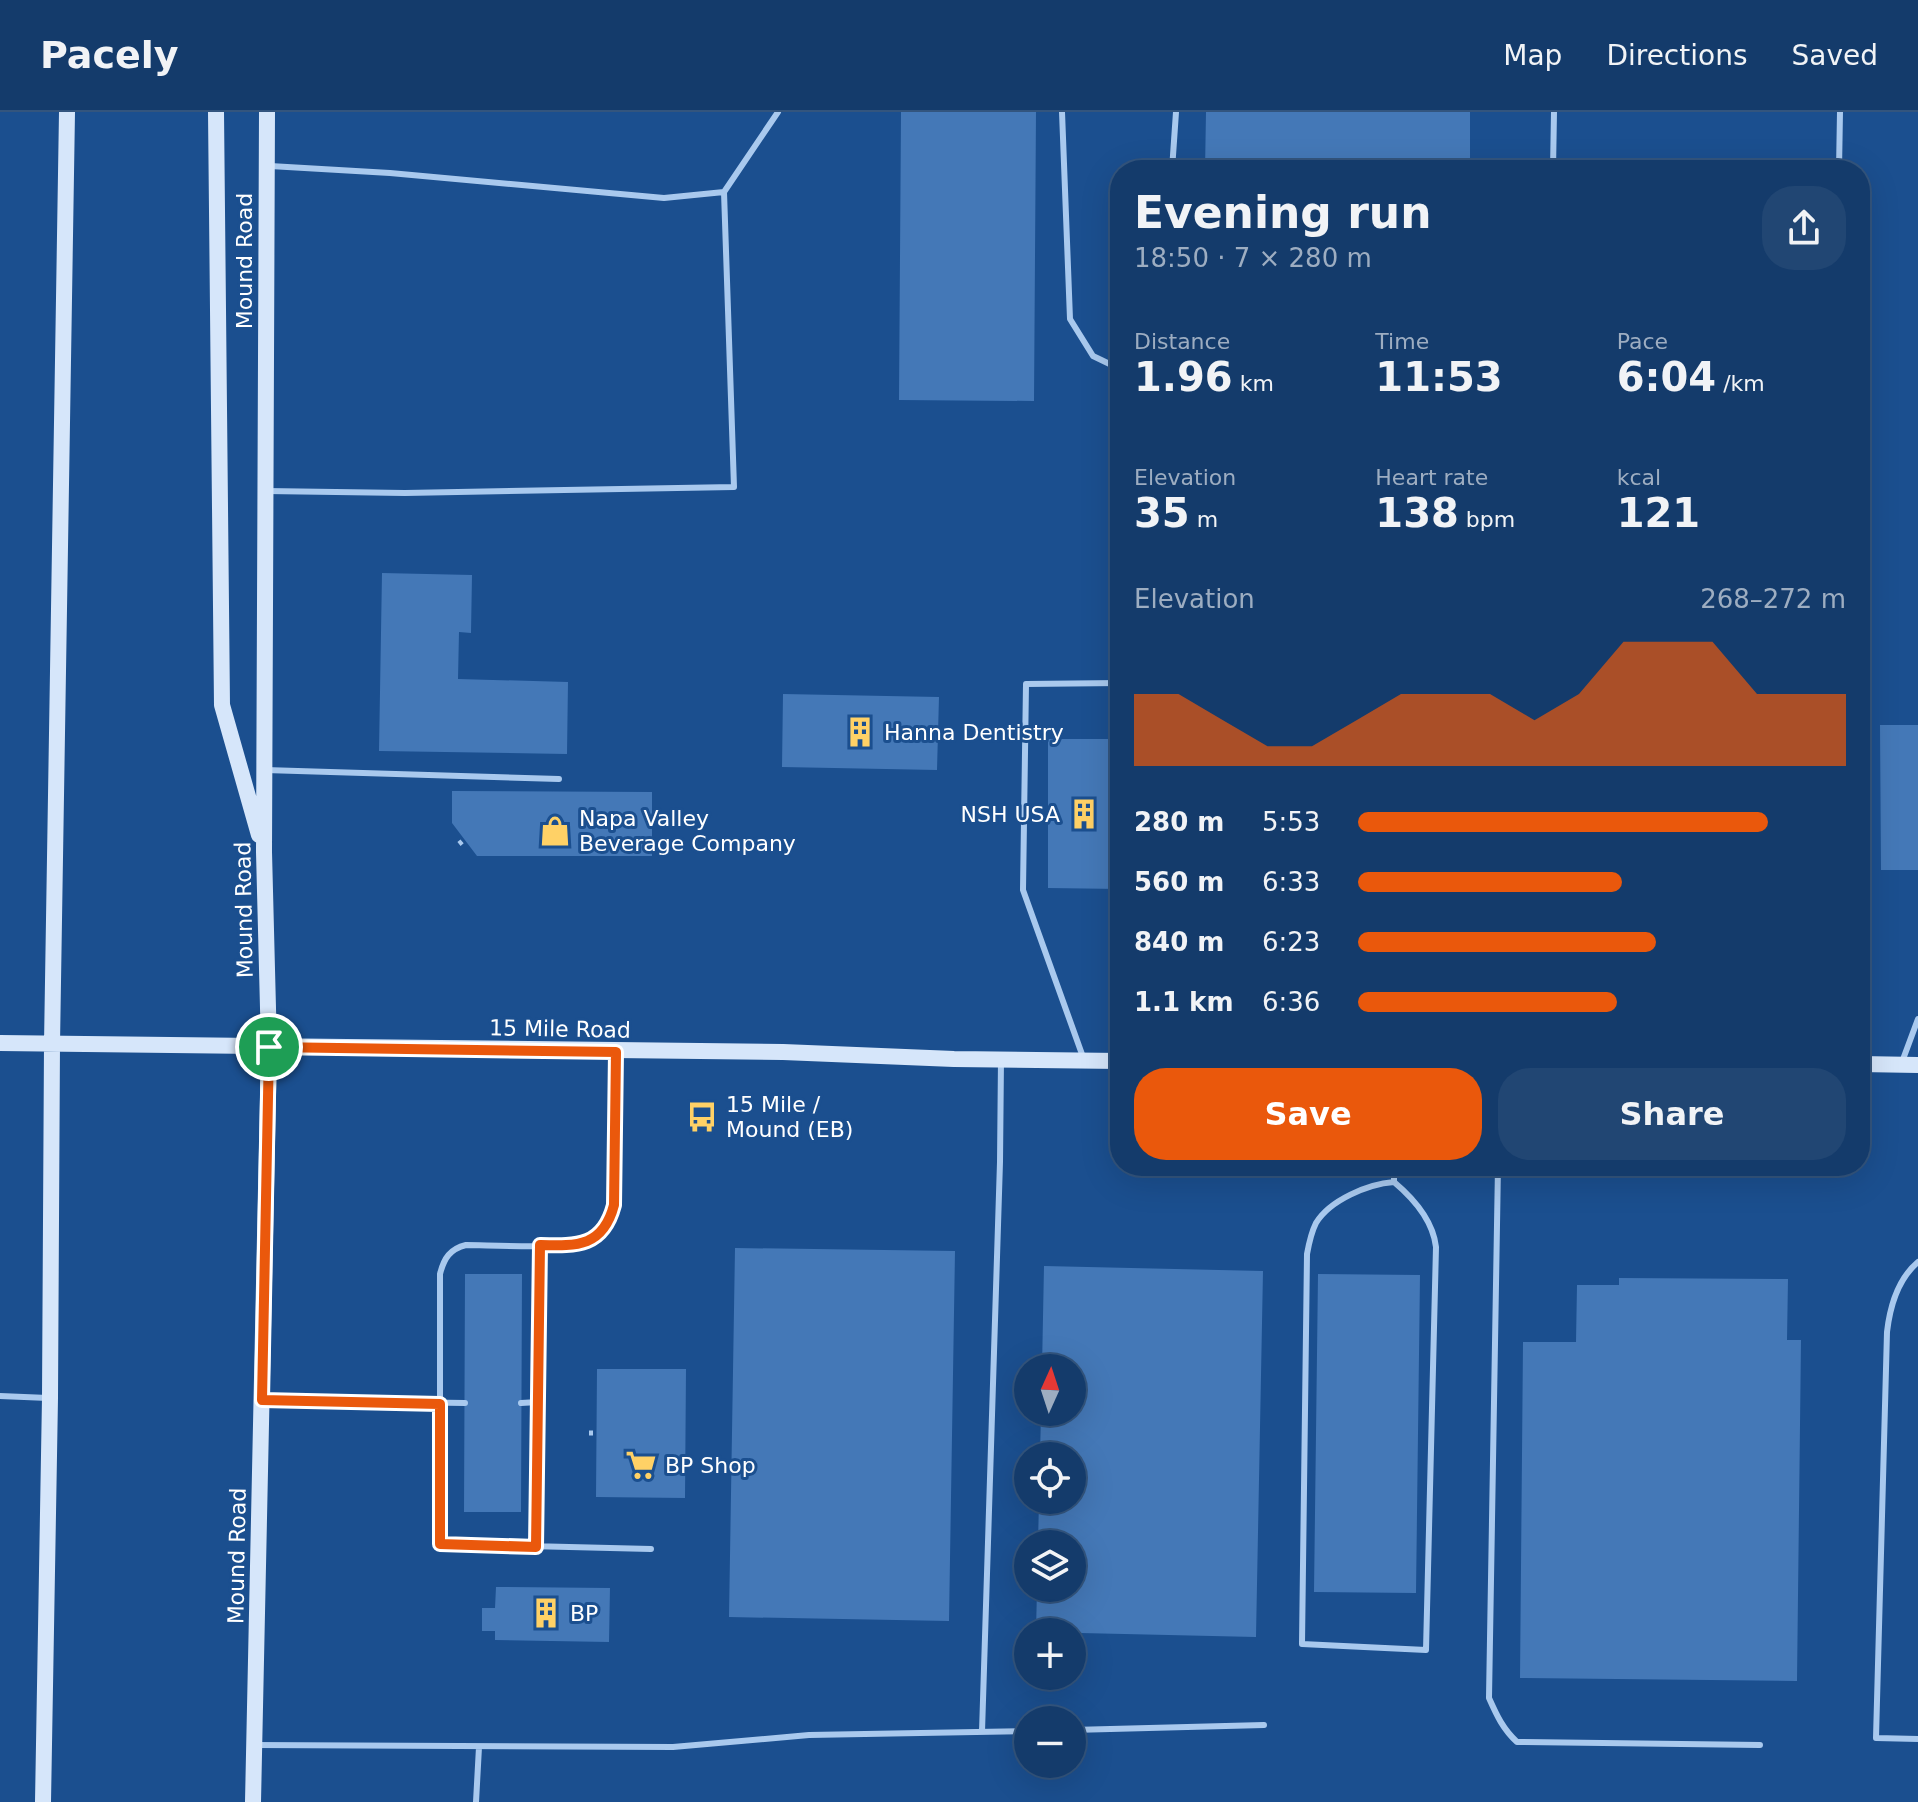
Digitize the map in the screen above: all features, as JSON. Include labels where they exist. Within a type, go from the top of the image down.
[{"type":"main road","points":[[43,1802],[67,112]]},
{"type":"main road","points":[[216,112],[222,705],[264,852]]},
{"type":"main road","name":"Mound Road","points":[[253,1802],[269,1047],[264,852],[267,112]]},
{"type":"main road","name":"15 Mile Road","points":[[0,1043],[783,1052],[1110,1061]]},
{"type":"main road","points":[[1870,1064],[1910,1065]]},
{"type":"lane","points":[[266,491],[405,493],[734,487],[724,192],[778,112]]},
{"type":"lane","points":[[1062,112],[1070,319],[1093,356],[1110,364]]},
{"type":"lane","points":[[1173,160],[1176,112]]},
{"type":"lane","points":[[1553,160],[1554,112]]},
{"type":"lane","points":[[1839,160],[1840,112]]},
{"type":"lane","points":[[267,166],[664,198],[724,192]]},
{"type":"lane","points":[[1084,1060],[1023,890],[1026,684],[1110,683]]},
{"type":"lane","points":[[265,770],[559,779]]},
{"type":"lane","points":[[1910,1065],[1918,1019]]},
{"type":"lane","points":[[616,1052],[614,1205],[611,1218],[602,1231],[588,1242],[570,1246],[466,1245],[455,1248],[442,1264],[440,1544],[651,1549]]},
{"type":"lane","points":[[982,1732],[1001,1059]]},
{"type":"lane","points":[[1394,1176],[1394,1182],[1420,1209],[1435,1238],[1436,1247],[1426,1650],[1302,1644],[1307,1254],[1311,1234],[1329,1209],[1362,1189],[1394,1182]]},
{"type":"lane","points":[[1498,1176],[1489,1698],[1496,1715],[1503,1729],[1517,1742],[1760,1745]]},
{"type":"lane","points":[[536,1547],[540,1245]]},
{"type":"lane","points":[[1918,1262],[1906,1272],[1902,1281],[1890,1311],[1887,1332],[1876,1738],[1918,1739]]},
{"type":"lane","points":[[0,1396],[50,1398]]},
{"type":"lane","points":[[262,1400],[465,1403]]},
{"type":"lane","points":[[521,1403],[538,1402]]},
{"type":"lane","points":[[1086,1730],[1264,1725]]},
{"type":"lane","points":[[254,1745],[673,1747],[809,1735],[1014,1731]]},
{"type":"lane","points":[[476,1802],[479,1747]]},
{"type":"path","points":[[589,1433],[597,1433]]},
{"type":"building","points":[[901,112],[1036,112],[1034,401],[899,400]]},
{"type":"building","points":[[1206,112],[1470,112],[1470,160],[1205,160]]},
{"type":"building","points":[[382,573],[472,575],[471,633],[459,632],[458,679],[568,682],[567,754],[379,751]]},
{"type":"building","name":"Hanna Dentistry","points":[[783,694],[939,697],[937,770],[782,767]]},
{"type":"building","points":[[1880,725],[1918,725],[1918,870],[1881,870]]},
{"type":"building","name":"NSH USA","points":[[1048,739],[1110,739],[1110,889],[1048,888]]},
{"type":"building","name":"Napa Valley Beverage Company","points":[[452,791],[652,792],[652,856],[477,856],[452,823]]},
{"type":"building","points":[[735,1248],[955,1251],[949,1621],[729,1617]]},
{"type":"building","points":[[1044,1266],[1263,1271],[1256,1637],[1086,1633],[1086,1618],[1036,1618],[1037,1602],[1086,1602],[1086,1530],[1038,1530],[1039,1514],[1086,1514],[1086,1442],[1040,1442],[1041,1426],[1086,1426],[1086,1354],[1042,1354]]},
{"type":"building","points":[[465,1274],[522,1274],[521,1512],[464,1512]]},
{"type":"building","points":[[1318,1274],[1420,1275],[1416,1593],[1314,1592]]},
{"type":"building","points":[[1619,1278],[1788,1279],[1787,1340],[1801,1340],[1797,1681],[1520,1678],[1523,1342],[1576,1342],[1577,1285],[1619,1285]]},
{"type":"building","name":"BP Shop","points":[[597,1369],[686,1369],[685,1498],[596,1497]]},
{"type":"building","name":"BP","points":[[496,1587],[610,1588],[609,1642],[495,1640],[495,1631],[482,1631],[482,1608],[495,1608]]},
{"type":"place","name":"Hanna Dentistry","points":[[860,732]]},
{"type":"place","name":"NSH USA","points":[[1084,814]]},
{"type":"place","name":"Napa Valley Beverage Company","points":[[555,831]]},
{"type":"place","name":"15 Mile / Mound (EB)","points":[[702,1117]]},
{"type":"place","name":"BP Shop","points":[[641,1465]]},
{"type":"place","name":"BP","points":[[546,1613]]},
{"type":"route","points":[[269,1047],[616,1052],[614,1205],[611,1218],[602,1231],[588,1242],[570,1246],[540,1245],[536,1547],[440,1544],[440,1404],[262,1400],[269,1047]]}]
